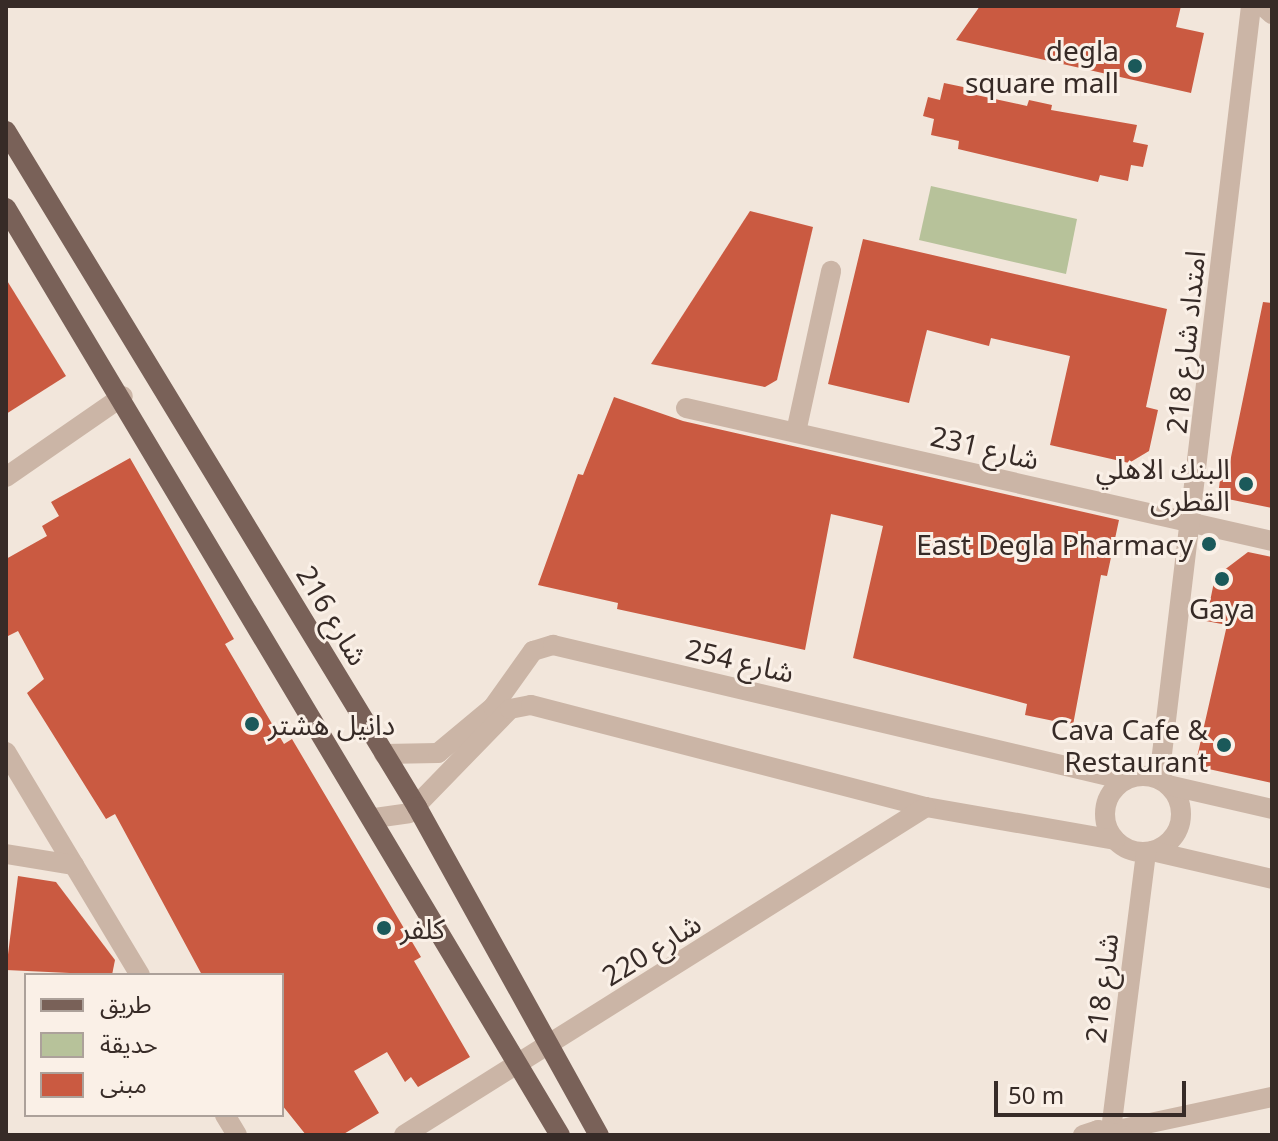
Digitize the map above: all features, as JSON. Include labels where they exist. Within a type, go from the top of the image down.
[{"type":"main road","name":"شارع 216","points":[[6,131],[417,807],[547,1048],[599,1135]]},
{"type":"main road","points":[[6,208],[123,396],[560,1135]]},
{"type":"street","name":"امتداد شارع 218","points":[[1163,782],[1251,6]]},
{"type":"street","points":[[1263,6],[1272,14]]},
{"type":"street","points":[[796,432],[831,271]]},
{"type":"street","points":[[6,477],[123,396]]},
{"type":"street","name":"شارع 231","points":[[686,408],[1272,541]]},
{"type":"street","name":"شارع 254","points":[[384,754],[438,753],[493,707],[533,651],[553,645],[1125,780]]},
{"type":"street","points":[[375,818],[402,817],[417,807],[510,709],[523,704],[926,807],[1115,840],[1149,851],[1272,879]]},
{"type":"street","points":[[6,752],[139,973]]},
{"type":"street","points":[[1115,840],[1105,808],[1125,780],[1163,782],[1272,809]]},
{"type":"street","points":[[1149,851],[1170,841],[1180,823],[1179,802],[1163,782]]},
{"type":"street","name":"شارع 220","points":[[404,1135],[520,1065],[926,807]]},
{"type":"street","name":"شارع 218","points":[[1116,1132],[1149,851]]},
{"type":"street","points":[[6,854],[74,865]]},
{"type":"street","points":[[1083,1135],[1116,1132],[1272,1097]]},
{"type":"street","points":[[226,1117],[237,1135]]},
{"type":"green space","points":[[931,186],[1077,219],[1066,274],[919,240]]},
{"type":"building","name":"degla square mall","points":[[980,6],[1181,6],[1176,27],[1204,33],[1191,93],[956,40]]},
{"type":"building","points":[[944,83],[968,88],[967,93],[1027,106],[1029,100],[1052,105],[1051,110],[1137,125],[1133,142],[1148,145],[1143,167],[1131,165],[1128,181],[1100,175],[1098,182],[958,149],[959,141],[931,135],[934,119],[923,116],[928,97],[940,100]]},
{"type":"building","points":[[750,211],[813,227],[777,380],[765,387],[651,364]]},
{"type":"building","points":[[863,239],[1167,309],[1146,407],[1158,410],[1149,451],[1129,463],[1050,445],[1070,356],[991,338],[989,346],[927,330],[909,403],[828,384]]},
{"type":"building","points":[[6,279],[66,376],[6,414]]},
{"type":"building","points":[[1263,302],[1272,303],[1272,508],[1218,497],[1222,461],[1230,462]]},
{"type":"building","points":[[614,397],[683,421],[1119,520],[1107,576],[1101,575],[1073,725],[1025,715],[1027,704],[853,658],[883,526],[831,514],[805,650],[617,609],[618,603],[538,585],[578,474],[583,475]]},
{"type":"building","points":[[130,458],[234,639],[225,644],[284,744],[292,739],[421,957],[414,961],[470,1057],[418,1087],[411,1077],[405,1082],[387,1052],[354,1071],[379,1113],[342,1135],[306,1135],[284,1108],[284,973],[201,973],[115,814],[106,819],[27,693],[44,679],[18,631],[6,637],[6,559],[47,536],[42,526],[59,516],[51,502]]},
{"type":"building","points":[[1248,552],[1272,557],[1272,783],[1195,766],[1227,625],[1206,621],[1215,577]]},
{"type":"building","points":[[18,876],[56,882],[115,960],[112,973],[6,970]]},
{"type":"place","name":"degla square mall","points":[[1135,66]]},
{"type":"place","name":"البنك الاهلي القطرى","points":[[1246,484]]},
{"type":"place","name":"East Degla Pharmacy","points":[[1209,544]]},
{"type":"place","name":"Gaya","points":[[1222,579]]},
{"type":"place","name":"دانيل هشتر","points":[[252,724]]},
{"type":"place","name":"Cava Cafe & Restaurant","points":[[1224,745]]},
{"type":"place","name":"كلفر","points":[[384,928]]}]
